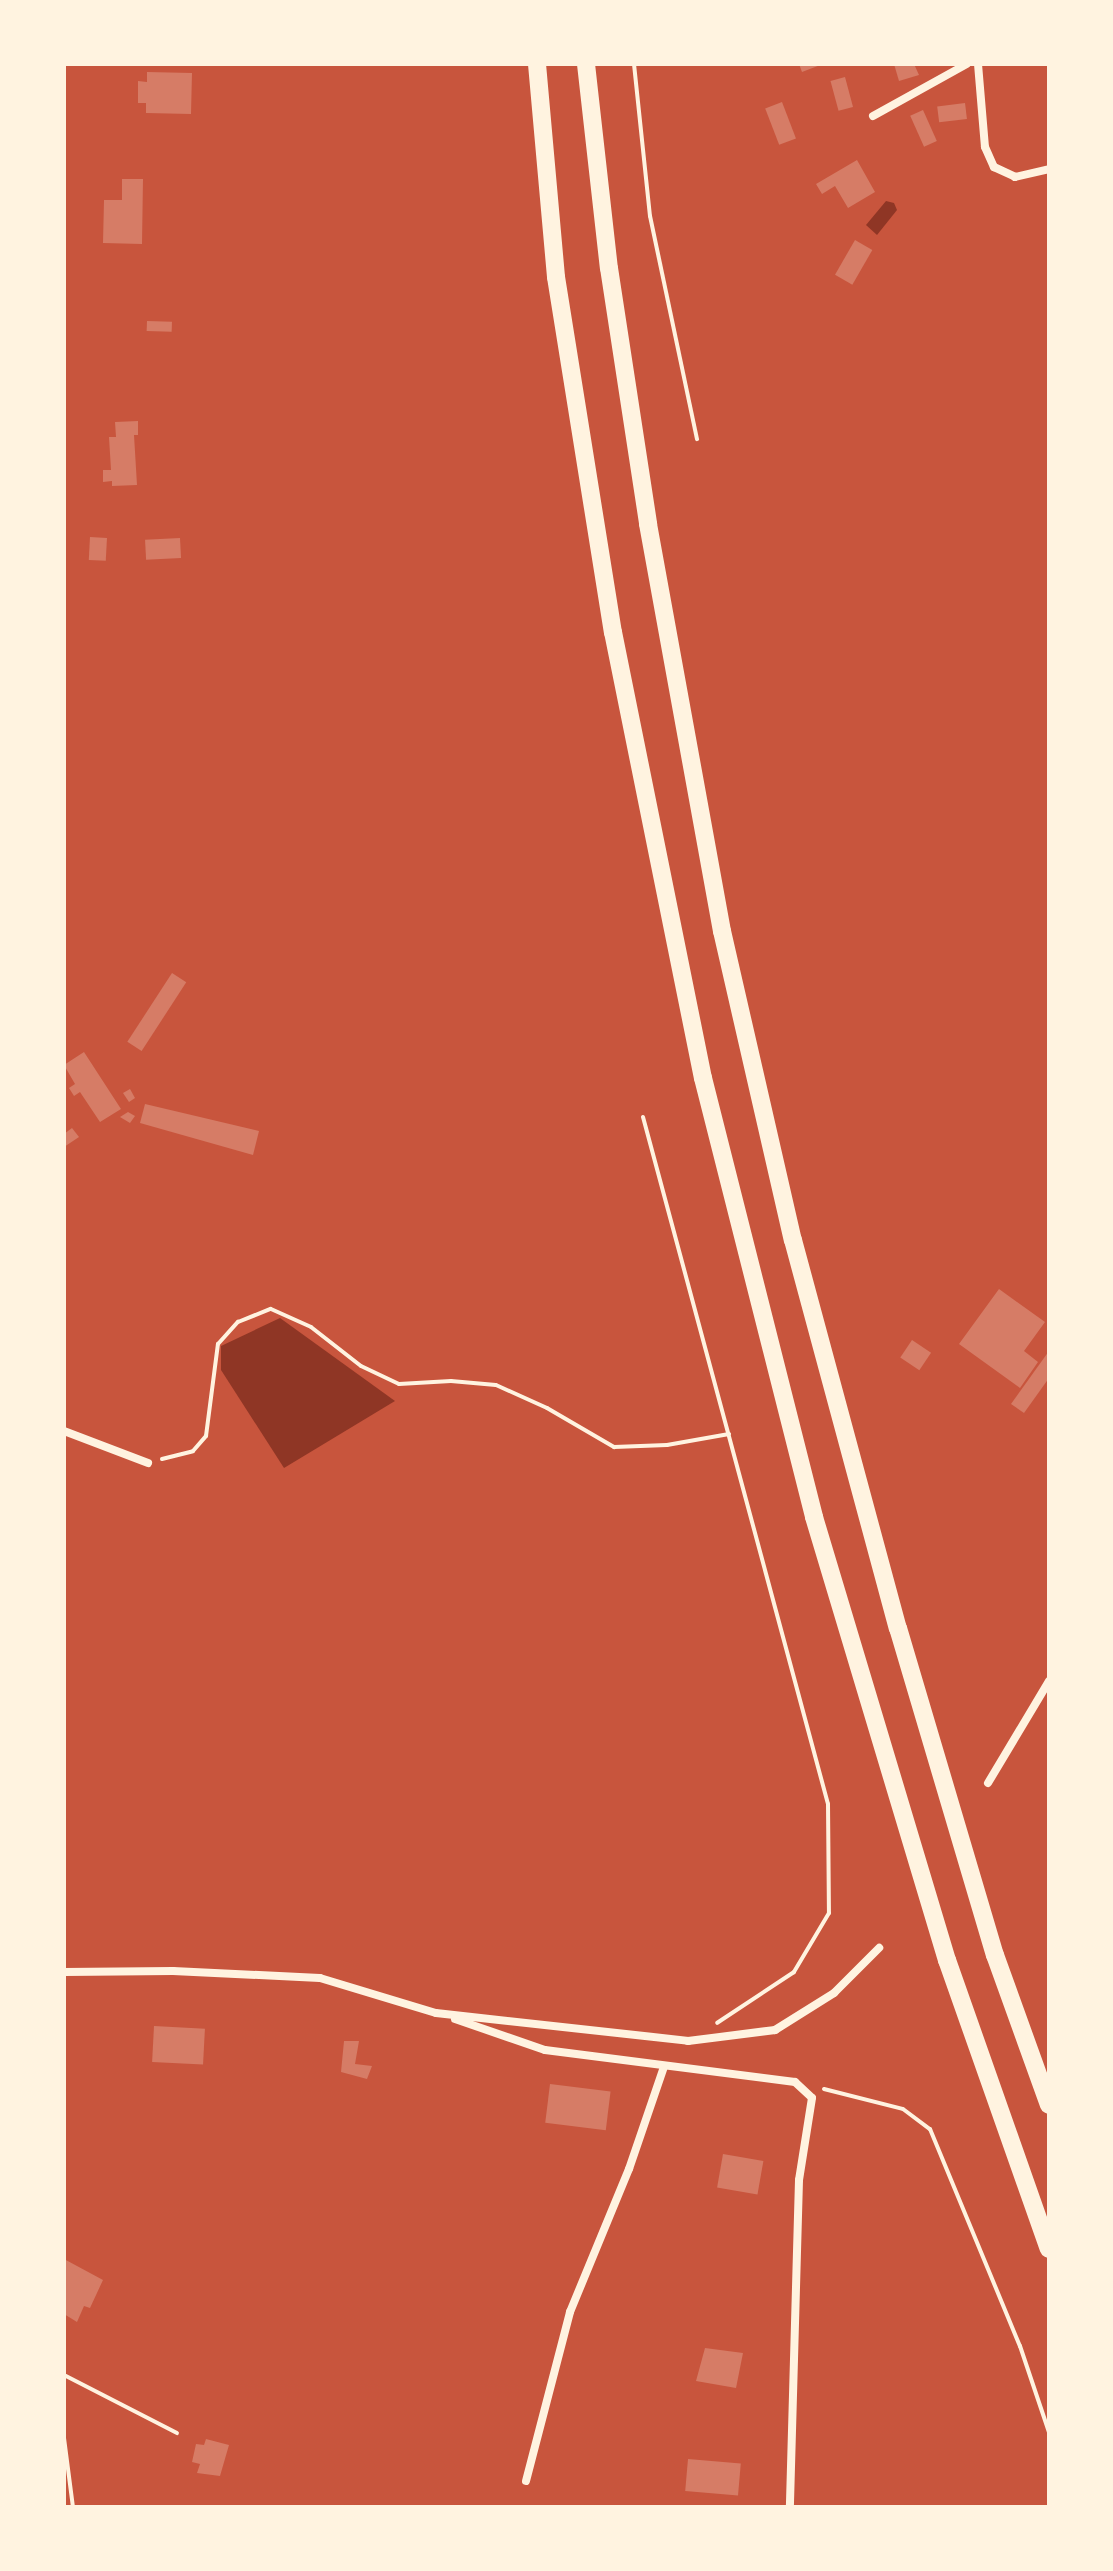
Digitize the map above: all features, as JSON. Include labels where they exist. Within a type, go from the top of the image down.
[{"type":"highway","points":[[537,64],[556,277],[611,616],[703,1078],[814,1517],[947,1960],[1049,2249]]},
{"type":"highway","points":[[586,64],[607,254],[645,509],[722,931],[793,1240],[898,1628],[995,1955],[1049,2105]]},
{"type":"street","points":[[873,116],[967,64]]},
{"type":"street","points":[[978,64],[985,147],[994,167],[1015,177],[1049,169]]},
{"type":"street","points":[[64,1431],[148,1463]]},
{"type":"street","points":[[988,1783],[1049,1681]]},
{"type":"street","points":[[436,2013],[688,2041],[775,2030],[834,1993],[879,1948]]},
{"type":"street","points":[[64,1972],[173,1971],[320,1978],[545,2050],[795,2082],[812,2098],[799,2180],[790,2507]]},
{"type":"street","points":[[526,2481],[570,2312],[629,2169],[664,2067]]},
{"type":"path","points":[[634,64],[650,216],[697,439]]},
{"type":"path","points":[[643,1117],[828,1804],[829,1913],[794,1972],[688,2041]]},
{"type":"path","points":[[148,1463],[193,1451],[206,1436],[218,1344],[238,1322],[271,1309],[311,1327],[361,1366],[399,1384],[451,1381],[496,1385],[547,1408],[614,1447],[667,1445],[729,1434]]},
{"type":"path","points":[[795,2082],[903,2109],[930,2129],[1020,2346],[1049,2432]]},
{"type":"path","points":[[64,2375],[177,2433]]},
{"type":"path","points":[[64,2438],[73,2507]]},
{"type":"shaded area","points":[[886,201],[894,203],[897,210],[877,235],[866,225]]},
{"type":"shaded area","points":[[280,1318],[395,1401],[284,1468],[221,1370],[221,1346]]},
{"type":"building","points":[[799,64],[823,64],[802,72]]},
{"type":"building","points":[[894,64],[914,64],[919,75],[899,81]]},
{"type":"building","points":[[147,72],[192,73],[191,114],[146,113],[146,103],[138,103],[138,81],[147,82]]},
{"type":"building","points":[[845,77],[853,107],[839,111],[831,81]]},
{"type":"building","points":[[782,102],[796,138],[779,145],[765,108]]},
{"type":"building","points":[[965,103],[967,119],[939,122],[937,106]]},
{"type":"building","points":[[923,110],[937,141],[924,147],[910,116]]},
{"type":"building","points":[[857,160],[875,192],[848,208],[835,186],[822,194],[816,184]]},
{"type":"building","points":[[122,179],[143,179],[142,244],[103,243],[104,200],[122,200]]},
{"type":"building","points":[[855,240],[872,250],[852,285],[835,275]]},
{"type":"building","points":[[147,321],[172,322],[172,332],[147,331]]},
{"type":"building","points":[[138,421],[138,435],[134,435],[137,485],[112,486],[112,481],[103,482],[103,470],[111,470],[109,437],[116,437],[115,422]]},
{"type":"building","points":[[90,537],[107,538],[106,561],[89,560]]},
{"type":"building","points":[[180,538],[181,558],[146,560],[145,540]]},
{"type":"building","points":[[172,973],[186,982],[142,1051],[127,1042]]},
{"type":"building","points":[[84,1052],[121,1109],[100,1122],[80,1092],[74,1096],[69,1088],[75,1084],[64,1065]]},
{"type":"building","points":[[130,1089],[135,1098],[129,1102],[123,1093]]},
{"type":"building","points":[[145,1104],[259,1131],[253,1155],[140,1123]]},
{"type":"building","points":[[128,1112],[135,1116],[130,1123],[120,1117]]},
{"type":"building","points":[[72,1128],[79,1137],[64,1147],[64,1134]]},
{"type":"building","points":[[999,1289],[1045,1322],[1024,1351],[1038,1362],[1020,1388],[959,1344]]},
{"type":"building","points":[[912,1340],[931,1353],[919,1370],[900,1357]]},
{"type":"building","points":[[1049,1351],[1049,1378],[1024,1413],[1011,1404]]},
{"type":"building","points":[[154,2026],[205,2029],[203,2065],[152,2062]]},
{"type":"building","points":[[344,2041],[359,2041],[355,2064],[372,2066],[367,2079],[341,2072]]},
{"type":"building","points":[[550,2084],[611,2091],[606,2130],[545,2123]]},
{"type":"building","points":[[723,2154],[763,2161],[757,2195],[717,2187]]},
{"type":"building","points":[[64,2259],[103,2280],[90,2308],[84,2306],[77,2322],[64,2314]]},
{"type":"building","points":[[705,2348],[743,2353],[736,2388],[696,2381]]},
{"type":"building","points":[[206,2439],[229,2445],[220,2476],[197,2473],[200,2464],[192,2462],[196,2444],[204,2445]]},
{"type":"building","points":[[688,2459],[741,2464],[738,2495],[685,2491]]}]
